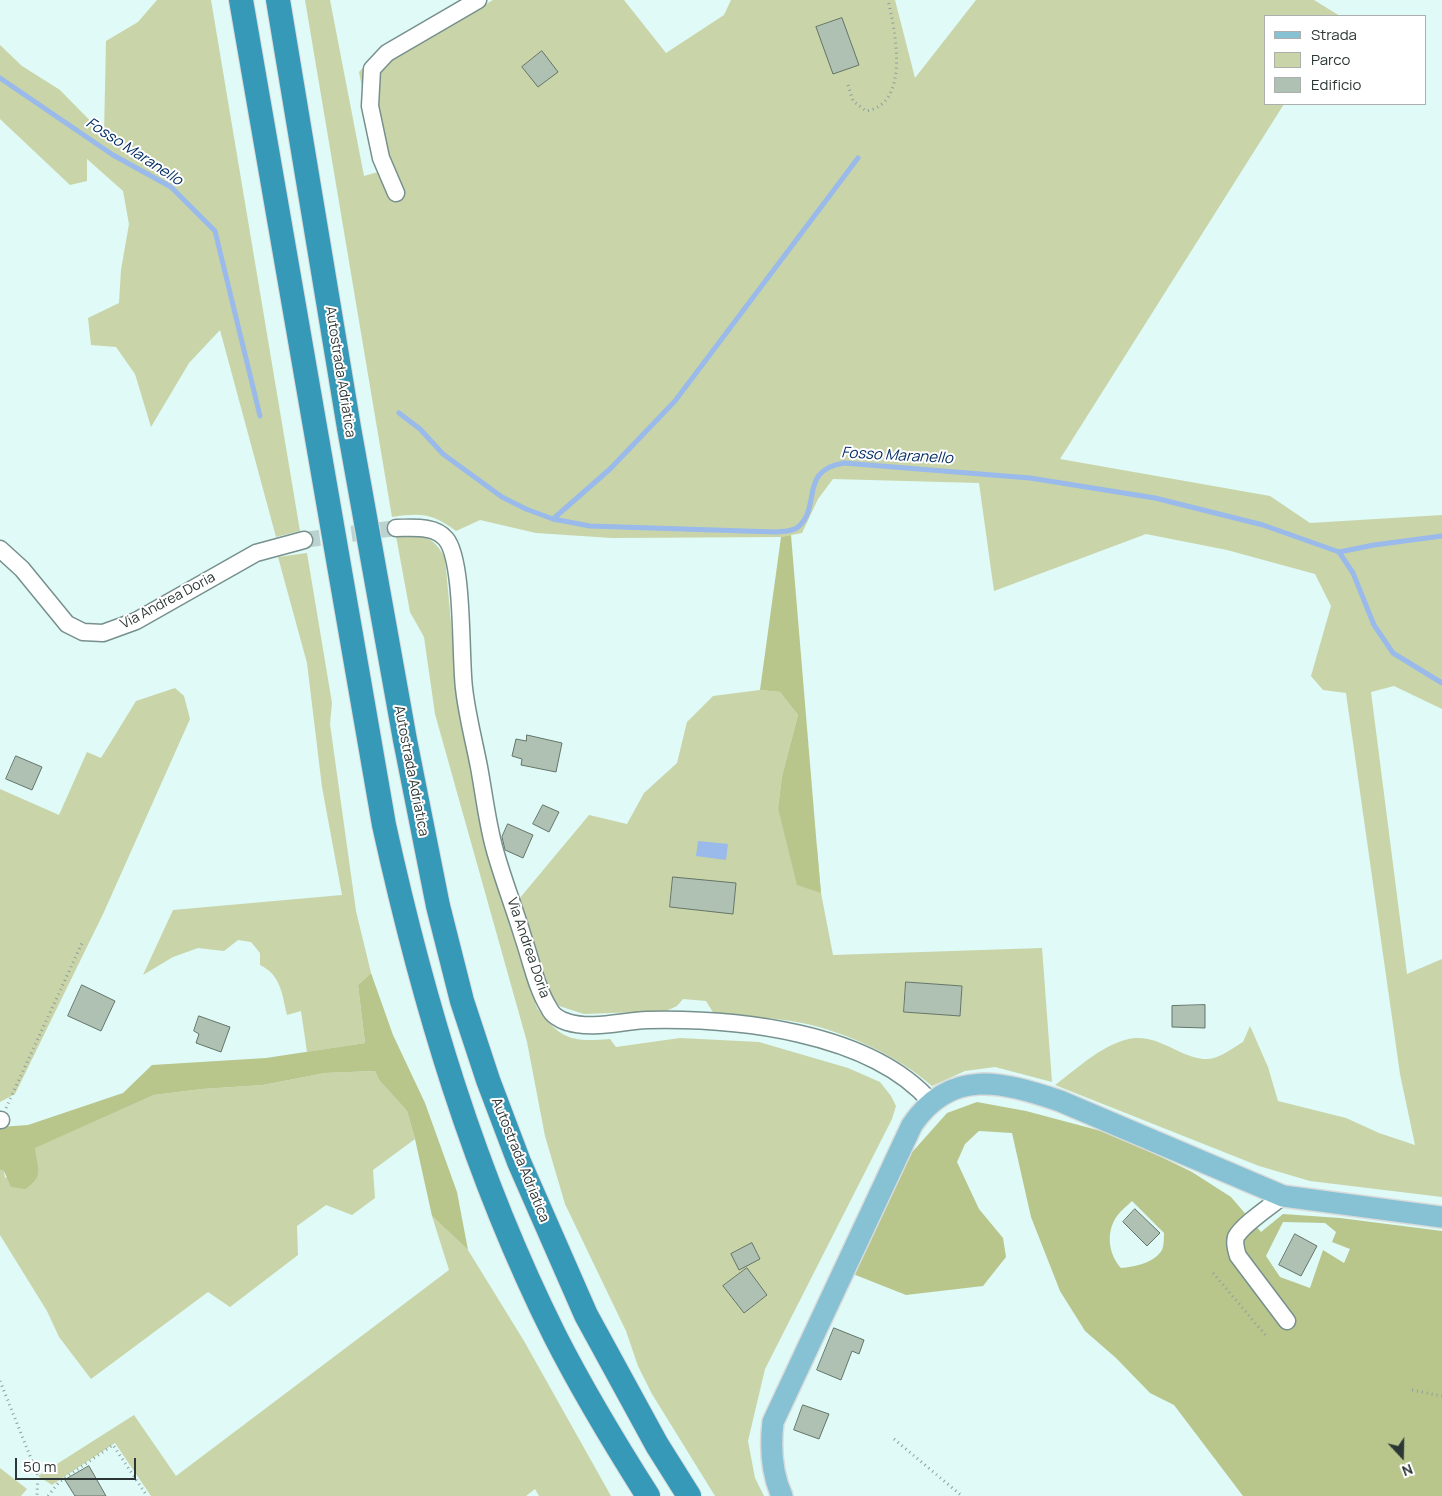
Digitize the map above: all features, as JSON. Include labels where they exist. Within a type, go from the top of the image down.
[{"type":"highway","points":[[241,0],[384,825],[429,1011],[454,1091],[485,1178],[555,1335],[590,1400],[648,1496]]},
{"type":"highway","name":"Autostrada Adriatica","points":[[278,0],[352,446],[405,740],[438,906],[462,1001],[488,1080],[519,1162],[586,1315],[657,1445],[689,1496]]},
{"type":"main road","points":[[782,1496],[772,1464],[771,1444],[774,1422],[912,1125],[930,1102],[942,1093],[978,1083],[996,1083],[1025,1089],[1060,1101],[1283,1196],[1442,1217]]},
{"type":"street","points":[[396,193],[381,158],[370,106],[372,69],[387,53],[478,0]]},
{"type":"street","name":"Via Andrea Doria","points":[[396,528],[425,529],[438,532],[446,539],[453,554],[464,688],[494,846],[538,982],[549,1009],[556,1017],[568,1022],[587,1024],[645,1020],[695,1020],[802,1032],[866,1056],[919,1088],[930,1102]]},
{"type":"street","name":"Via Andrea Doria","points":[[0,549],[22,569],[67,624],[83,632],[103,633],[136,621],[256,553],[304,540]]},
{"type":"street","points":[[1283,1196],[1241,1231],[1236,1239],[1235,1248],[1238,1256],[1287,1321]]},
{"type":"path","points":[[848,85],[854,101],[866,111],[874,110],[885,100],[893,85],[897,72],[897,53],[888,0]]},
{"type":"path","points":[[1,1120],[83,941]]},
{"type":"path","points":[[1213,1272],[1267,1337]]},
{"type":"path","points":[[0,1381],[38,1476],[37,1496]]},
{"type":"path","points":[[1412,1390],[1442,1396]]},
{"type":"path","points":[[894,1439],[962,1496]]},
{"type":"path","points":[[48,1496],[59,1482],[113,1445],[147,1496]]},
{"type":"green space","points":[[157,0],[211,0],[300,531],[276,537],[220,330],[189,363],[151,427],[135,374],[116,347],[91,345],[88,318],[119,303],[121,270],[129,224],[123,191],[87,159],[87,181],[70,185],[0,119],[0,45],[22,66],[60,90],[104,135],[106,41],[138,22]]},
{"type":"green space","points":[[305,0],[330,0],[364,176],[378,172],[359,72],[377,53],[447,27],[493,0],[624,0],[666,53],[724,15],[731,0],[895,0],[915,78],[976,0],[1314,0],[1338,15],[1264,15],[1264,105],[1283,105],[1060,459],[1270,496],[1310,523],[1442,515],[1442,709],[1394,686],[1371,692],[1407,974],[1442,959],[1442,1197],[1310,1181],[1259,1166],[1055,1085],[1093,1056],[1124,1040],[1145,1038],[1154,1040],[1189,1055],[1208,1059],[1222,1055],[1243,1042],[1250,1026],[1268,1067],[1278,1101],[1346,1118],[1379,1133],[1415,1145],[1400,1074],[1346,693],[1323,690],[1311,676],[1331,606],[1315,574],[1227,550],[1146,534],[994,591],[979,483],[833,479],[818,499],[802,533],[781,537],[612,538],[536,533],[480,520],[456,531],[440,521],[426,516],[392,517]]},
{"type":"green space","points":[[791,535],[821,893],[797,885],[778,808],[782,776],[798,715],[780,692],[760,690],[781,537]]},
{"type":"green space","points":[[396,536],[420,537],[431,540],[445,558],[457,688],[489,850],[537,1008],[545,1019],[560,1033],[568,1037],[586,1040],[610,1039],[616,1047],[680,1038],[759,1042],[848,1068],[880,1082],[896,1106],[892,1119],[765,1369],[748,1441],[755,1478],[764,1496],[715,1496],[652,1394],[638,1366],[626,1331],[565,1204],[545,1136],[527,1042],[435,714],[424,637],[410,612]],"holes":[[[752,1244],[760,1259],[746,1266]],[[751,1274],[767,1295],[744,1313],[724,1287]]]},
{"type":"green space","points":[[307,553],[332,703],[330,724],[356,911],[371,973],[358,985],[365,1043],[307,1052],[301,1011],[287,1015],[280,986],[272,974],[260,965],[260,953],[251,942],[238,940],[224,951],[198,948],[173,957],[143,975],[173,910],[342,895],[322,787],[307,663],[278,557]]},
{"type":"green space","points":[[175,688],[184,696],[190,719],[104,912],[15,1094],[0,1102],[0,789],[59,815],[87,752],[101,758],[136,701]]},
{"type":"green space","points":[[760,690],[780,692],[798,715],[782,776],[778,808],[817,848],[821,893],[833,955],[1042,948],[1052,1082],[995,1067],[965,1071],[932,1086],[888,1055],[836,1032],[791,1021],[714,1014],[706,1001],[683,999],[677,1006],[666,1011],[584,1014],[559,1006],[547,987],[519,899],[589,815],[627,824],[644,793],[677,763],[687,722],[713,696]],"holes":[[[673,878],[736,883],[733,913],[670,907]],[[906,982],[962,986],[960,1016],[904,1012]]]},
{"type":"green space","points":[[371,973],[393,1035],[425,1103],[457,1192],[468,1250],[432,1216],[407,1111],[379,1080],[375,1071],[325,1073],[263,1085],[202,1089],[154,1095],[35,1148],[38,1172],[35,1180],[25,1189],[11,1187],[4,1171],[0,1170],[0,1127],[28,1125],[123,1093],[152,1065],[266,1058],[365,1043],[358,985]]},
{"type":"green space","points":[[375,1071],[379,1080],[407,1111],[415,1139],[373,1170],[375,1198],[352,1215],[326,1205],[297,1226],[298,1255],[230,1307],[208,1292],[91,1379],[59,1337],[47,1311],[0,1235],[0,1170],[4,1171],[5,1178],[36,1160],[34,1148],[154,1095],[202,1089],[263,1085],[325,1073]]},
{"type":"green space","points":[[977,1102],[1026,1111],[1116,1135],[1192,1172],[1231,1197],[1261,1232],[1283,1214],[1340,1218],[1442,1231],[1442,1496],[1243,1496],[1174,1405],[1150,1393],[1116,1358],[1085,1331],[1060,1291],[1031,1217],[1012,1133],[979,1131],[965,1144],[957,1162],[979,1209],[1003,1238],[1006,1257],[983,1286],[906,1295],[853,1274],[906,1159],[947,1113]],"holes":[[[1132,1201],[1164,1233],[1163,1246],[1162,1250],[1149,1261],[1121,1268],[1111,1251],[1110,1232],[1117,1216]],[[1283,1222],[1325,1223],[1336,1232],[1332,1242],[1350,1249],[1344,1263],[1323,1250],[1310,1288],[1280,1277],[1266,1256]]]},
{"type":"green space","points":[[432,1216],[468,1250],[524,1341],[611,1496],[539,1496],[535,1489],[526,1496],[151,1496],[115,1443],[52,1485],[38,1476],[134,1415],[176,1476],[449,1270]]},
{"type":"green space","points":[[0,1468],[27,1489],[21,1496],[0,1496]]},
{"type":"water","points":[[698,841],[728,844],[726,860],[696,856]]},
{"type":"building","points":[[842,18],[859,65],[833,74],[816,27]]},
{"type":"building","points":[[542,51],[558,72],[538,87],[522,67]]},
{"type":"building","points":[[527,735],[562,743],[556,772],[521,765],[522,759],[512,756],[516,739],[526,741]]},
{"type":"building","points":[[16,756],[42,767],[32,790],[6,779]]},
{"type":"building","points":[[543,805],[559,812],[549,832],[533,824]]},
{"type":"building","points":[[508,824],[533,835],[523,858],[505,850],[502,837]]},
{"type":"building","points":[[673,877],[736,883],[733,914],[670,907]]},
{"type":"building","points":[[906,982],[962,986],[960,1016],[904,1012]]},
{"type":"building","points":[[82,985],[115,1001],[101,1031],[68,1016]]},
{"type":"building","points":[[1205,1005],[1205,1028],[1172,1027],[1172,1006]]},
{"type":"building","points":[[199,1016],[230,1027],[221,1052],[196,1043],[199,1034],[194,1031]]},
{"type":"building","points":[[1135,1209],[1160,1233],[1147,1246],[1123,1222]]},
{"type":"building","points":[[1295,1234],[1317,1246],[1301,1276],[1279,1265]]},
{"type":"building","points":[[752,1243],[760,1259],[739,1270],[731,1254]]},
{"type":"building","points":[[747,1268],[767,1295],[744,1313],[723,1286]]},
{"type":"building","points":[[834,1328],[864,1340],[859,1354],[852,1351],[841,1380],[817,1370]]},
{"type":"building","points":[[803,1405],[829,1414],[819,1439],[794,1430]]},
{"type":"building","points":[[89,1466],[106,1496],[75,1496],[65,1480]]},
{"type":"waterway","name":"Fosso Maranello","points":[[0,78],[113,155],[171,187],[215,231],[260,416]]},
{"type":"waterway","points":[[553,519],[610,469],[675,401],[858,158]]},
{"type":"waterway","name":"Fosso Maranello","points":[[399,413],[420,429],[443,454],[502,497],[526,509],[553,519],[590,526],[790,531],[796,529],[805,519],[816,481],[821,473],[830,467],[844,463],[1030,478],[1155,498],[1263,525],[1339,552],[1374,545],[1442,536]]},
{"type":"waterway","name":"Fosso Maranello","points":[[1339,552],[1353,573],[1374,625],[1393,653],[1442,683]]},
{"type":"tunnel","points":[[304,540],[396,528]]}]
